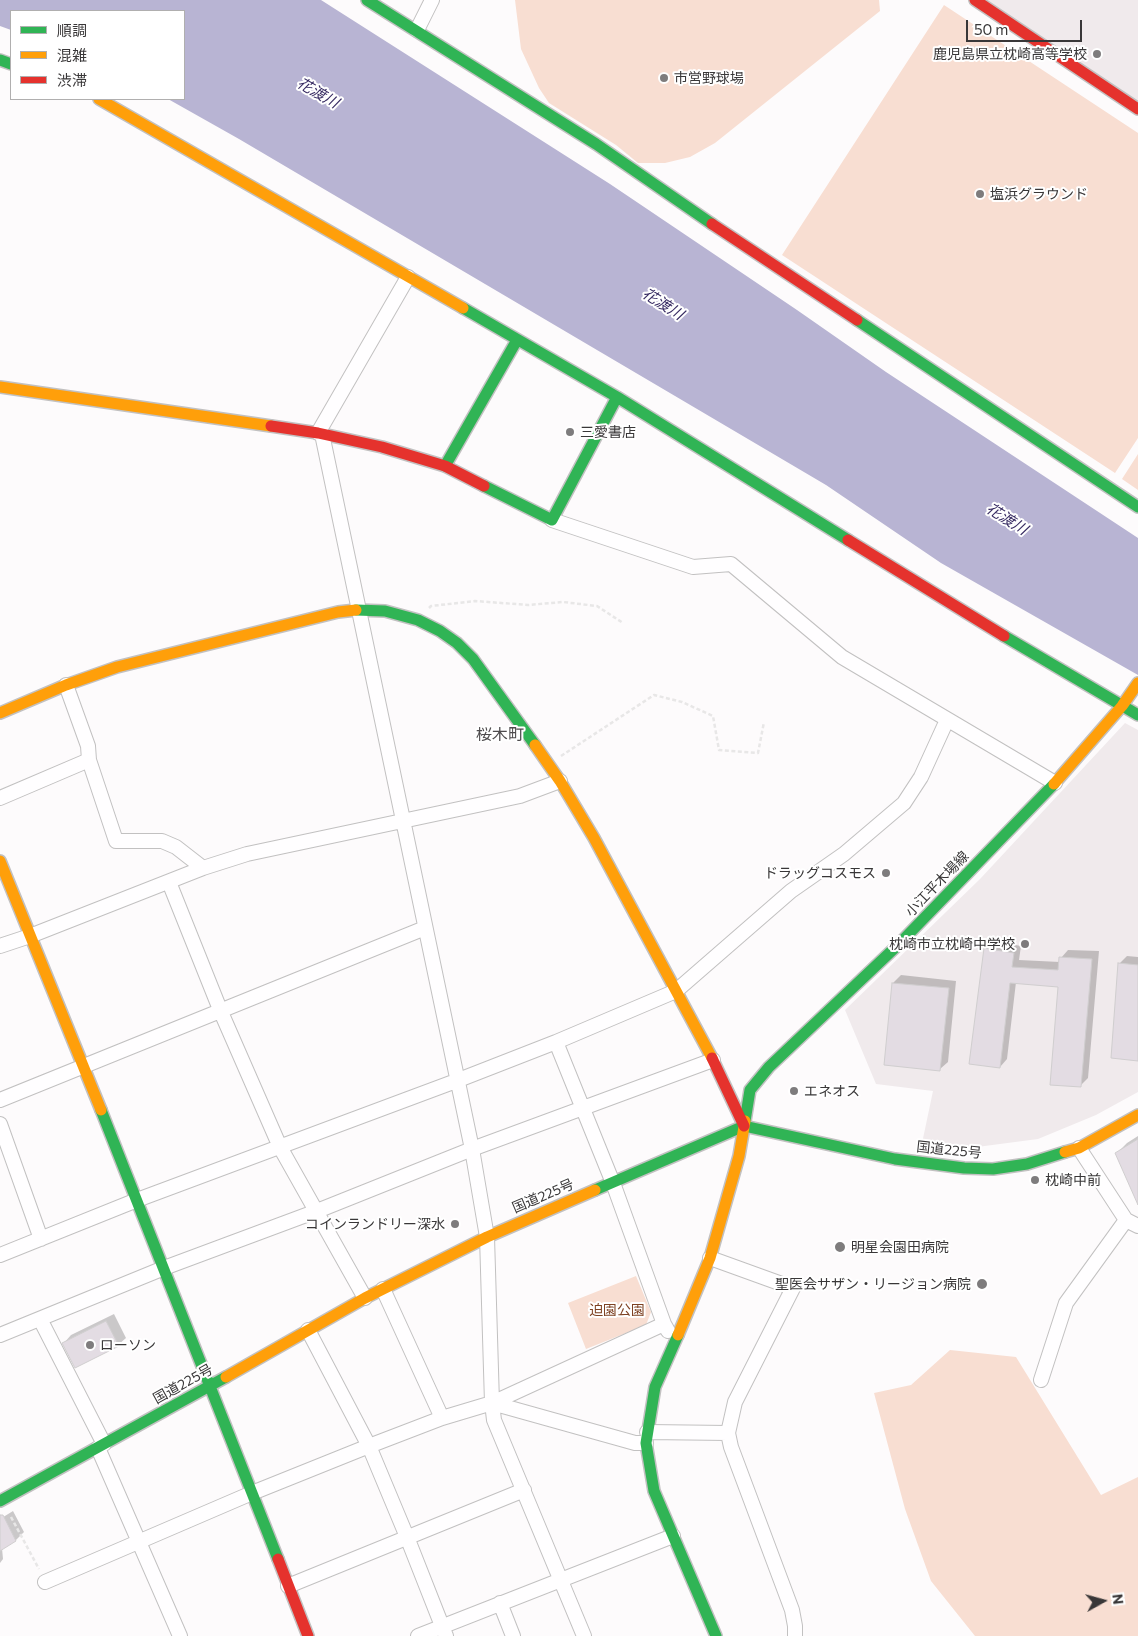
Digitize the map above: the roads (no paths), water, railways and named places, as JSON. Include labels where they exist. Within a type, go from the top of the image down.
[{"type":"main road","points":[[367,0],[596,144],[724,232],[1138,507]]},
{"type":"main road","points":[[975,0],[1138,109]]},
{"type":"main road","points":[[101,100],[617,397],[964,612],[1138,715]]},
{"type":"main road","points":[[445,466],[518,340]]},
{"type":"main road","points":[[0,387],[320,433],[382,447],[445,466],[552,520],[617,397]]},
{"type":"main road","points":[[0,712],[66,685],[117,667],[338,612],[359,610],[385,611],[418,620],[457,643],[473,659],[560,781],[594,838],[713,1060],[744,1126]]},
{"type":"main road","name":"小江平木場線","points":[[716,1636],[654,1491],[646,1438],[655,1387],[710,1258],[739,1156],[750,1090],[769,1067],[900,943],[1055,782],[1122,706],[1135,687]]},
{"type":"main road","points":[[0,861],[137,1200],[308,1636]]},
{"type":"main road","name":"国道225号","points":[[1,1500],[210,1386],[365,1298],[486,1237],[744,1126],[895,1159],[964,1168],[993,1169],[1028,1164],[1079,1148],[1138,1115]]},
{"type":"street","points":[[417,30],[432,0]]},
{"type":"street","points":[[408,278],[320,433],[359,610],[456,1081],[472,1149],[486,1237],[494,1420],[584,1636]]},
{"type":"street","points":[[552,520],[693,566],[731,564],[842,658],[1055,782]]},
{"type":"street","points":[[66,685],[88,746],[89,760],[116,841],[162,841],[176,847],[203,868]]},
{"type":"street","points":[[0,1255],[137,1200],[556,1042],[676,991],[791,891],[844,854],[904,803],[921,776],[947,720]]},
{"type":"street","points":[[0,798],[89,760]]},
{"type":"street","points":[[0,946],[203,868],[247,854],[520,796],[560,781]]},
{"type":"street","points":[[169,882],[221,1012],[280,1147],[365,1298]]},
{"type":"street","points":[[0,1100],[425,928]]},
{"type":"street","points":[[556,1042],[613,1182],[664,1324],[674,1340]]},
{"type":"street","points":[[0,1335],[164,1268],[317,1211],[472,1149],[713,1060]]},
{"type":"street","points":[[0,1124],[41,1239]]},
{"type":"street","points":[[1041,1380],[1066,1303],[1132,1223],[1079,1148]]},
{"type":"street","points":[[710,1258],[793,1288],[735,1402],[728,1433],[730,1447],[792,1610],[795,1636]]},
{"type":"street","points":[[383,1289],[442,1418]]},
{"type":"street","points":[[40,1319],[101,1446],[138,1541],[180,1636]]},
{"type":"street","points":[[46,1582],[252,1493],[369,1446],[442,1418],[492,1403],[664,1324]]},
{"type":"street","points":[[308,1330],[369,1446],[444,1631]]},
{"type":"street","points":[[492,1403],[635,1443],[660,1434],[728,1433]]},
{"type":"street","points":[[288,1586],[524,1490]]},
{"type":"street","points":[[418,1636],[444,1631],[500,1604],[673,1536]]},
{"type":"street","points":[[500,1604],[513,1636]]},
{"type":"water","name":"花渡川","points":[[0,0],[321,0],[610,184],[886,372],[1138,538],[1138,675],[941,563],[826,485],[170,100],[185,100],[185,10],[10,10],[10,30],[0,26]]},
{"type":"place","name":"鹿児島県立枕崎高等学校","points":[[1097,54]]},
{"type":"place","name":"市営野球場","points":[[664,78]]},
{"type":"place","name":"塩浜グラウンド","points":[[980,194]]},
{"type":"place","name":"三愛書店","points":[[570,432]]},
{"type":"place","name":"ドラッグコスモス","points":[[886,873]]},
{"type":"place","name":"枕崎市立枕崎中学校","points":[[1025,944]]},
{"type":"place","name":"エネオス","points":[[794,1091]]},
{"type":"place","name":"枕崎中前","points":[[1035,1180]]},
{"type":"place","name":"コインランドリー深水","points":[[455,1224]]},
{"type":"place","name":"明星会園田病院","points":[[840,1247]]},
{"type":"place","name":"聖医会サザン・リージョン病院","points":[[982,1284]]},
{"type":"place","name":"ローソン","points":[[90,1345]]},
{"type":"district","name":"桜木町","points":[[500,735]]},
{"type":"park label","name":"迫園公園","points":[[617,1310]]}]
